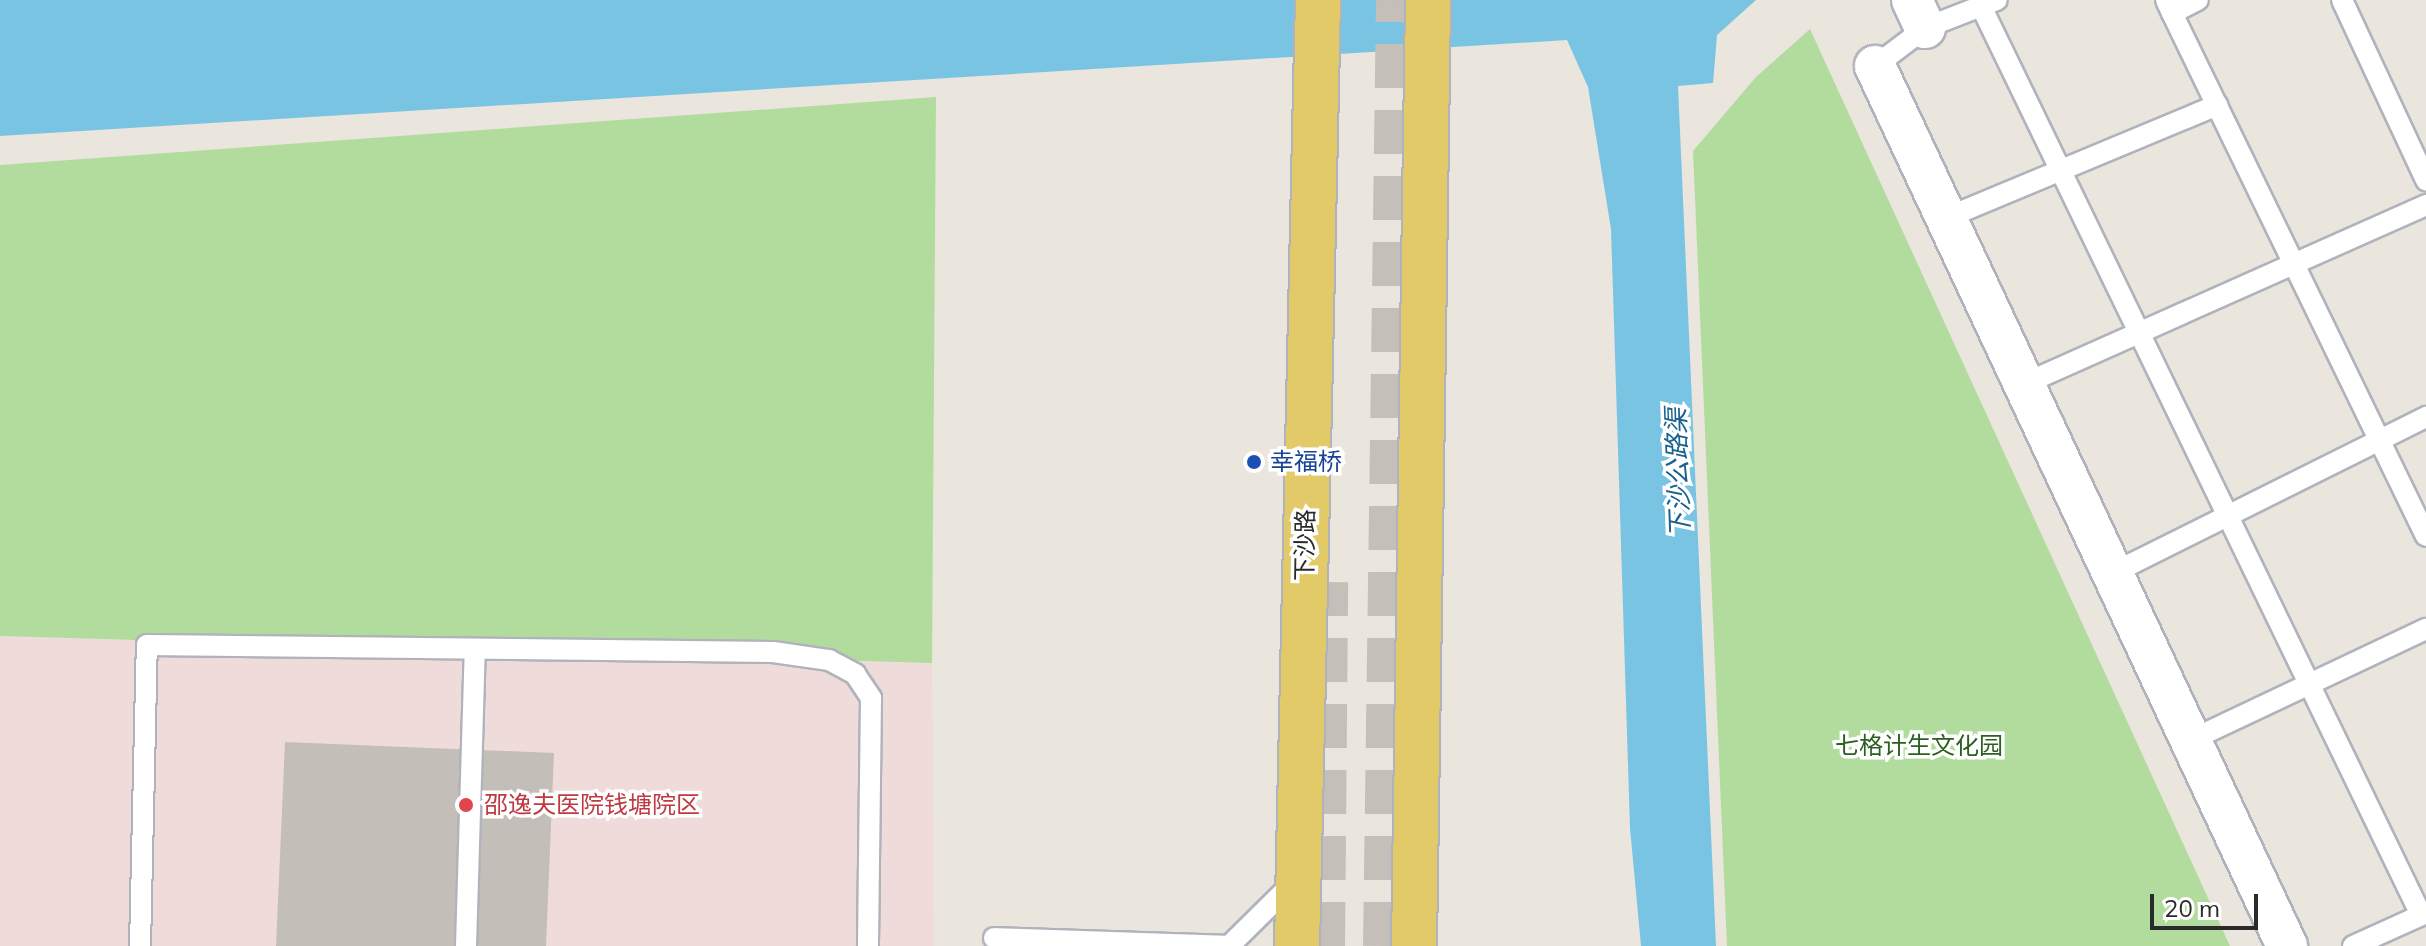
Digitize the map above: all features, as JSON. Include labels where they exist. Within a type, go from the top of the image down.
[{"type":"main road","name":"下沙路","points":[[1297,946],[1318,0]]},
{"type":"main road","points":[[1414,946],[1428,0]]},
{"type":"street","points":[[1875,66],[2287,946]]},
{"type":"lane","points":[[2198,0],[2169,6],[2426,536]]},
{"type":"lane","points":[[2342,0],[2426,180]]},
{"type":"lane","points":[[1875,66],[1918,14],[1989,3],[2061,170],[2309,685],[2424,914],[2353,946]]},
{"type":"lane","points":[[1946,218],[2217,105]]},
{"type":"lane","points":[[2024,384],[2426,205]]},
{"type":"lane","points":[[2113,573],[2426,417]]},
{"type":"lane","points":[[2191,740],[2426,629]]},
{"type":"lane","points":[[140,946],[147,645],[773,652],[829,660],[855,674],[871,698],[868,946]]},
{"type":"lane","points":[[466,946],[475,649]]},
{"type":"lane","points":[[994,938],[1229,946],[1298,878]]},
{"type":"shaded area","name":"邵逸夫医院钱塘院区","points":[[0,636],[932,663],[934,946],[0,946]]},
{"type":"green space","name":"七格计生文化园","points":[[1810,29],[2230,946],[1727,946],[1693,151],[1756,77]]},
{"type":"green space","points":[[936,97],[932,663],[0,636],[0,165]]},
{"type":"water","name":"下沙公路渠","points":[[0,0],[1756,0],[1717,35],[1713,83],[1678,86],[1716,946],[1641,946],[1630,828],[1611,229],[1588,87],[1567,40],[0,136]]},
{"type":"building","name":"邵逸夫医院钱塘院区","points":[[285,742],[554,753],[546,946],[276,946]]},
{"type":"tunnel","points":[[1385,946],[1398,0]]},
{"type":"tunnel","points":[[1323,946],[1326,582]]},
{"type":"place","name":"幸福桥","points":[[1254,462]]},
{"type":"place","name":"邵逸夫医院钱塘院区","points":[[466,805]]}]
